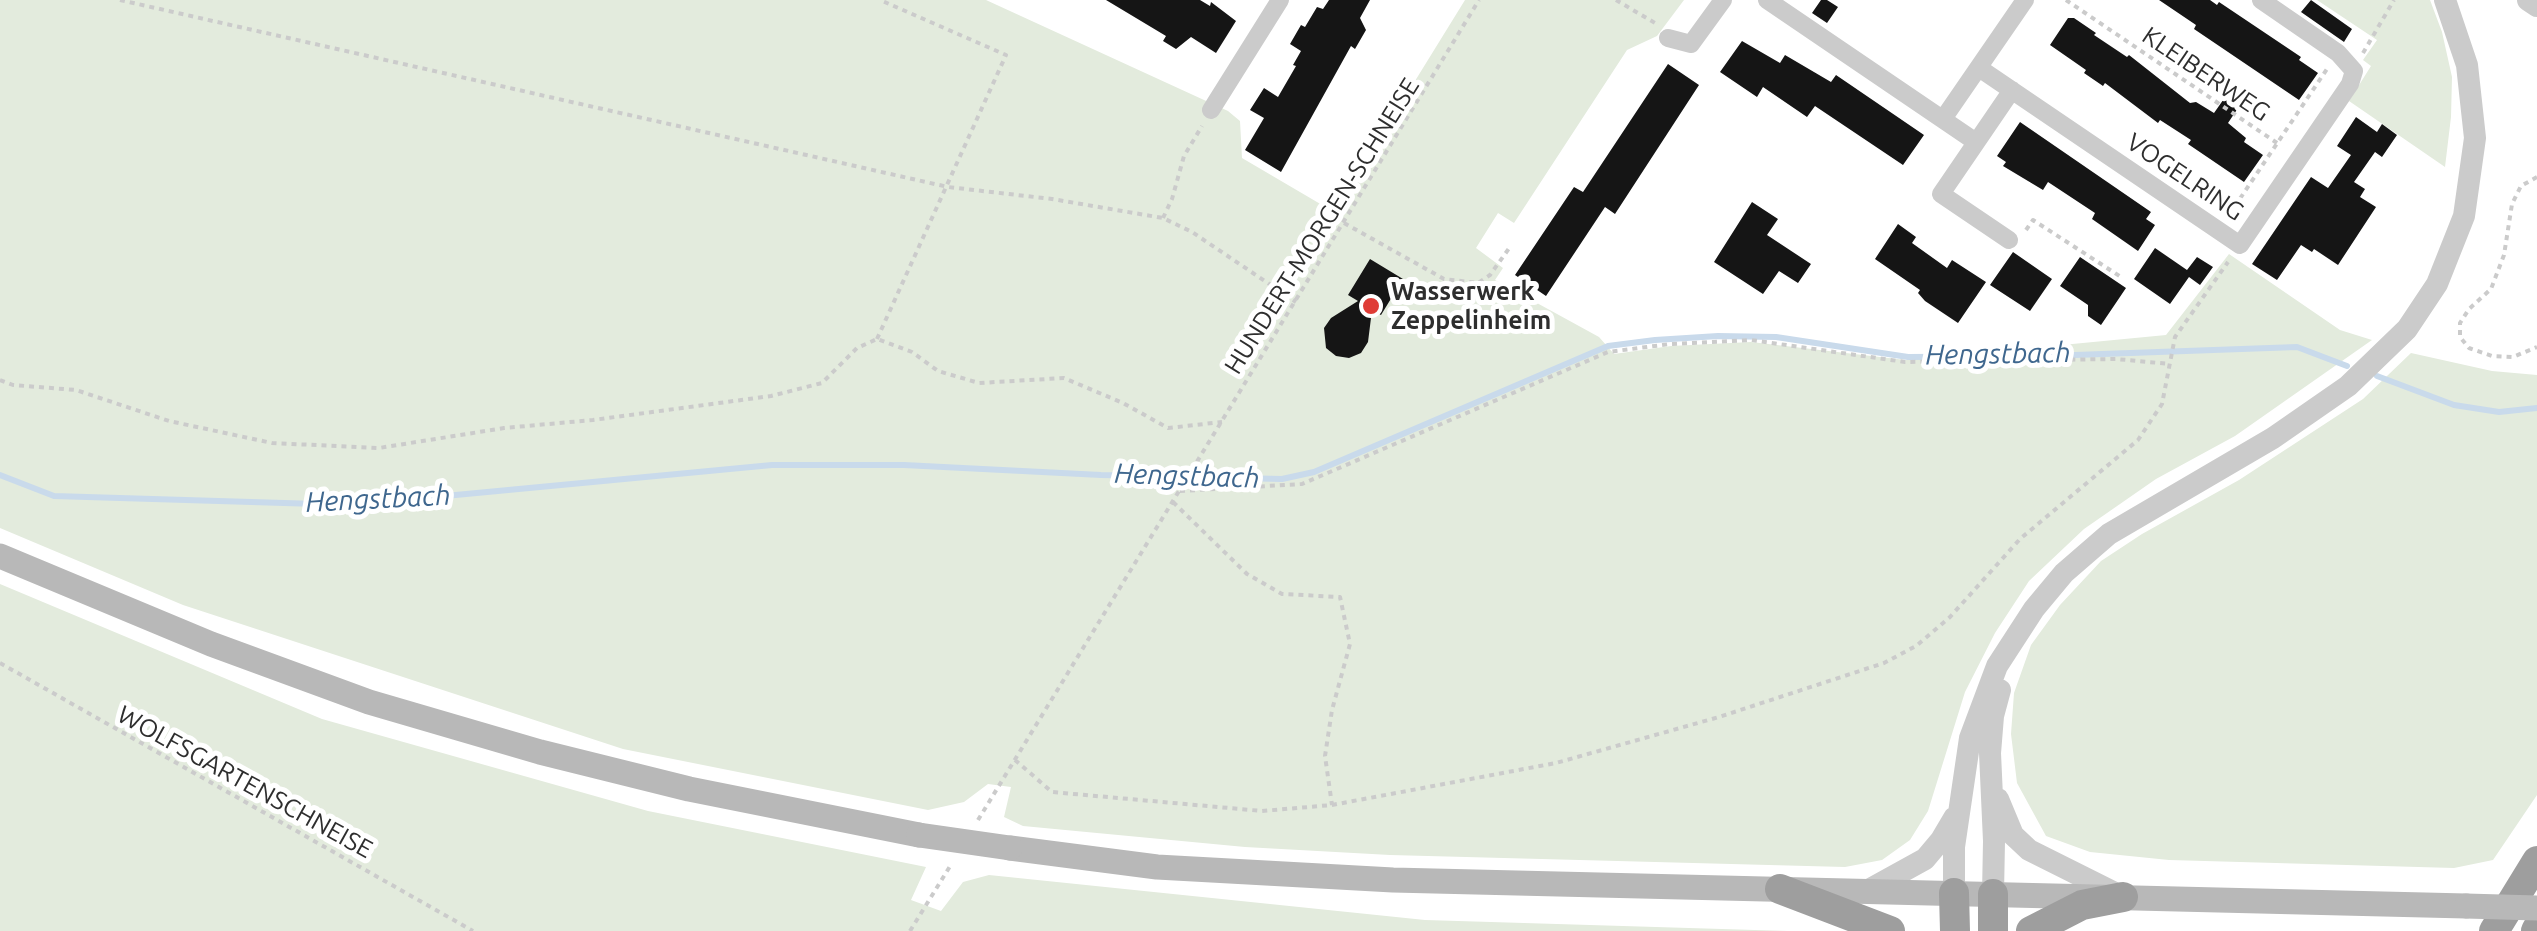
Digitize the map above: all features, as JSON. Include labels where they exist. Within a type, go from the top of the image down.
[{"type":"highway","points":[[2494,931],[2537,860]]},
{"type":"highway","points":[[1780,889],[1890,931]]},
{"type":"highway","points":[[1954,893],[1954,931]]},
{"type":"highway","points":[[1992,894],[1994,931]]},
{"type":"highway","points":[[2031,931],[2082,905],[2123,897]]},
{"type":"main road","points":[[0,556],[211,644],[369,702],[540,752],[689,790],[919,835],[1010,848],[1157,867],[1329,877],[2537,908]]},
{"type":"street","points":[[1210,110],[1280,0]]},
{"type":"street","points":[[1668,38],[1691,44],[1724,0]]},
{"type":"street","points":[[1767,0],[1976,142]]},
{"type":"street","points":[[1943,119],[2025,0]]},
{"type":"street","points":[[2260,0],[2338,53],[2354,70]]},
{"type":"street","points":[[1954,893],[1958,811],[1976,721],[1998,666],[2049,590],[2094,546],[2157,504],[2273,438],[2348,386],[2407,328],[2447,264],[2468,200],[2475,138],[2468,65],[2445,0]]},
{"type":"street","points":[[2528,0],[2537,6]]},
{"type":"street","name":"VOGELRING","points":[[1980,68],[2240,245],[2350,84],[2354,70]]},
{"type":"street","points":[[2008,240],[1940,194],[2012,90]]},
{"type":"street","points":[[1992,894],[1993,716],[2016,639]]},
{"type":"street","points":[[1992,787],[2014,834],[2029,850],[2123,897]]},
{"type":"street","points":[[1867,891],[1924,859],[1942,840],[1958,811]]},
{"type":"path","points":[[120,0],[948,187],[1052,198],[1162,218],[1192,232],[1296,302]]},
{"type":"path","points":[[0,380],[12,385],[76,390],[168,422],[272,443],[379,448],[504,428],[771,396],[822,383],[857,348],[877,339],[1006,54],[880,0]]},
{"type":"path","name":"HUNDERT-MORGEN-SCHNEISE","points":[[1181,489],[1478,0]]},
{"type":"path","points":[[1616,0],[1660,26],[1668,38]]},
{"type":"path","name":"KLEIBERWEG","points":[[2066,0],[2277,143]]},
{"type":"path","points":[[2354,70],[2394,0]]},
{"type":"path","points":[[2219,231],[2338,53]]},
{"type":"path","points":[[1162,218],[1184,156],[1210,110]]},
{"type":"path","points":[[2537,177],[2520,186],[2512,204],[2500,268],[2491,289],[2460,322],[2460,337],[2469,348],[2492,356],[2514,357],[2537,347]]},
{"type":"path","points":[[2008,240],[2016,243],[2032,220],[2120,277]]},
{"type":"path","points":[[1344,222],[1444,278],[1478,283],[1490,275],[1510,248]]},
{"type":"path","points":[[1015,760],[1052,792],[1262,811],[1332,805],[1556,763],[1719,718],[1884,663],[1916,646],[1950,617],[2020,539],[2138,440],[2162,404],[2172,362],[2172,343],[2240,245]]},
{"type":"path","points":[[877,339],[912,352],[938,372],[979,383],[1064,378],[1123,403],[1168,428],[1222,422]]},
{"type":"path","points":[[979,818],[1181,489],[1302,484],[1608,352],[1639,348],[1750,340],[1906,362],[2116,358],[2172,362]]},
{"type":"path","points":[[1173,502],[1247,574],[1282,594],[1340,597],[1350,644],[1332,710],[1325,756],[1332,805]]},
{"type":"path","name":"WOLFSGARTENSCHNEISE","points":[[0,664],[473,931]]},
{"type":"path","points":[[910,931],[954,858]]},
{"type":"shaded area","points":[[0,0],[986,0],[1228,111],[1240,121],[1242,158],[1334,212],[1465,0],[1684,0],[1657,36],[1627,50],[1514,223],[1498,213],[1476,248],[1503,268],[1495,280],[1599,337],[1614,354],[1751,342],[1906,360],[2166,335],[2229,254],[2340,330],[2372,340],[2235,436],[2156,479],[2084,529],[2029,581],[1995,633],[1965,692],[1928,811],[1910,840],[1882,860],[1845,867],[1390,855],[1245,847],[1023,826],[1004,817],[1011,787],[988,784],[964,802],[928,810],[623,749],[183,605],[0,528]]},
{"type":"shaded area","points":[[2317,0],[2430,0],[2452,77],[2445,167],[2349,101],[2371,66],[2363,60],[2377,40]]},
{"type":"shaded area","points":[[2411,353],[2492,371],[2537,375],[2537,795],[2493,860],[2454,868],[2169,860],[2090,852],[2046,836],[2017,783],[2011,734],[2014,693],[2031,645],[2060,605],[2101,561],[2239,480],[2363,399]]},
{"type":"shaded area","points":[[0,584],[322,719],[648,811],[926,867],[911,900],[941,911],[963,882],[989,875],[1425,920],[1788,931],[0,931]]},
{"type":"building","points":[[1106,0],[1200,0],[1210,6],[1211,2],[1236,21],[1216,53],[1191,37],[1176,49],[1163,41],[1166,36]]},
{"type":"building","points":[[1329,0],[1370,0],[1360,18],[1366,30],[1355,49],[1351,46],[1281,172],[1245,150],[1264,118],[1250,110],[1264,88],[1278,97],[1301,51],[1290,44],[1301,25],[1305,27],[1317,7],[1323,9]]},
{"type":"building","points":[[1821,0],[1838,7],[1827,23],[1812,13]]},
{"type":"building","points":[[2159,0],[2210,0],[2217,5],[2219,2],[2301,57],[2299,60],[2318,73],[2299,100],[2194,29],[2196,25]]},
{"type":"building","points":[[2311,0],[2352,29],[2344,42],[2301,12]]},
{"type":"building","points":[[2068,18],[2074,18],[2129,55],[2190,103],[2196,102],[2214,113],[2228,93],[2242,102],[2228,123],[2246,138],[2244,142],[2263,155],[2244,182],[2188,144],[2191,140],[2160,120],[2158,123],[2105,83],[2103,86],[2050,45]]},
{"type":"building","points":[[1742,41],[1780,63],[1785,55],[1831,82],[1836,75],[1924,135],[1903,165],[1815,106],[1807,117],[1763,87],[1757,97],[1720,72]]},
{"type":"building","points":[[1668,64],[1699,85],[1615,214],[1605,207],[1546,296],[1515,275],[1574,187],[1583,192]]},
{"type":"building","points":[[2356,117],[2377,132],[2382,124],[2397,135],[2382,157],[2375,152],[2354,182],[2365,189],[2360,197],[2376,207],[2338,265],[2301,245],[2277,280],[2252,264],[2311,177],[2328,188],[2351,155],[2337,146]]},
{"type":"building","points":[[2020,122],[2151,212],[2146,219],[2155,225],[2138,251],[2092,219],[2095,213],[2048,182],[2043,190],[2003,166],[2006,162],[1997,156]]},
{"type":"building","points":[[1752,202],[1778,219],[1767,235],[1811,264],[1798,283],[1779,271],[1763,294],[1714,262]]},
{"type":"building","points":[[1898,224],[1916,237],[1912,243],[1947,268],[1952,260],[1986,282],[1958,323],[1875,259]]},
{"type":"building","points":[[2155,248],[2187,270],[2197,257],[2213,267],[2200,285],[2189,277],[2170,304],[2134,279]]},
{"type":"building","points":[[2013,252],[2052,279],[2030,311],[1990,285]]},
{"type":"building","points":[[2080,257],[2126,288],[2101,325],[2088,316],[2088,305],[2060,286]]},
{"type":"building","name":"Wasserwerk Zeppelinheim","points":[[1370,259],[1403,279],[1381,315],[1372,310],[1368,342],[1361,353],[1349,358],[1336,356],[1326,348],[1324,328],[1331,318],[1358,301],[1348,295]]},
{"type":"waterway","name":"Hengstbach","points":[[0,475],[54,496],[350,505],[772,465],[904,465],[1282,479],[1314,472],[1608,346],[1655,340],[1776,337],[1908,357],[2297,347],[2347,366]]},
{"type":"waterway","name":"Hengstbach","points":[[2377,376],[2454,405],[2499,412],[2537,408]]},
{"type":"place","name":"Wasserwerk Zeppelinheim","points":[[1371,306]]}]
